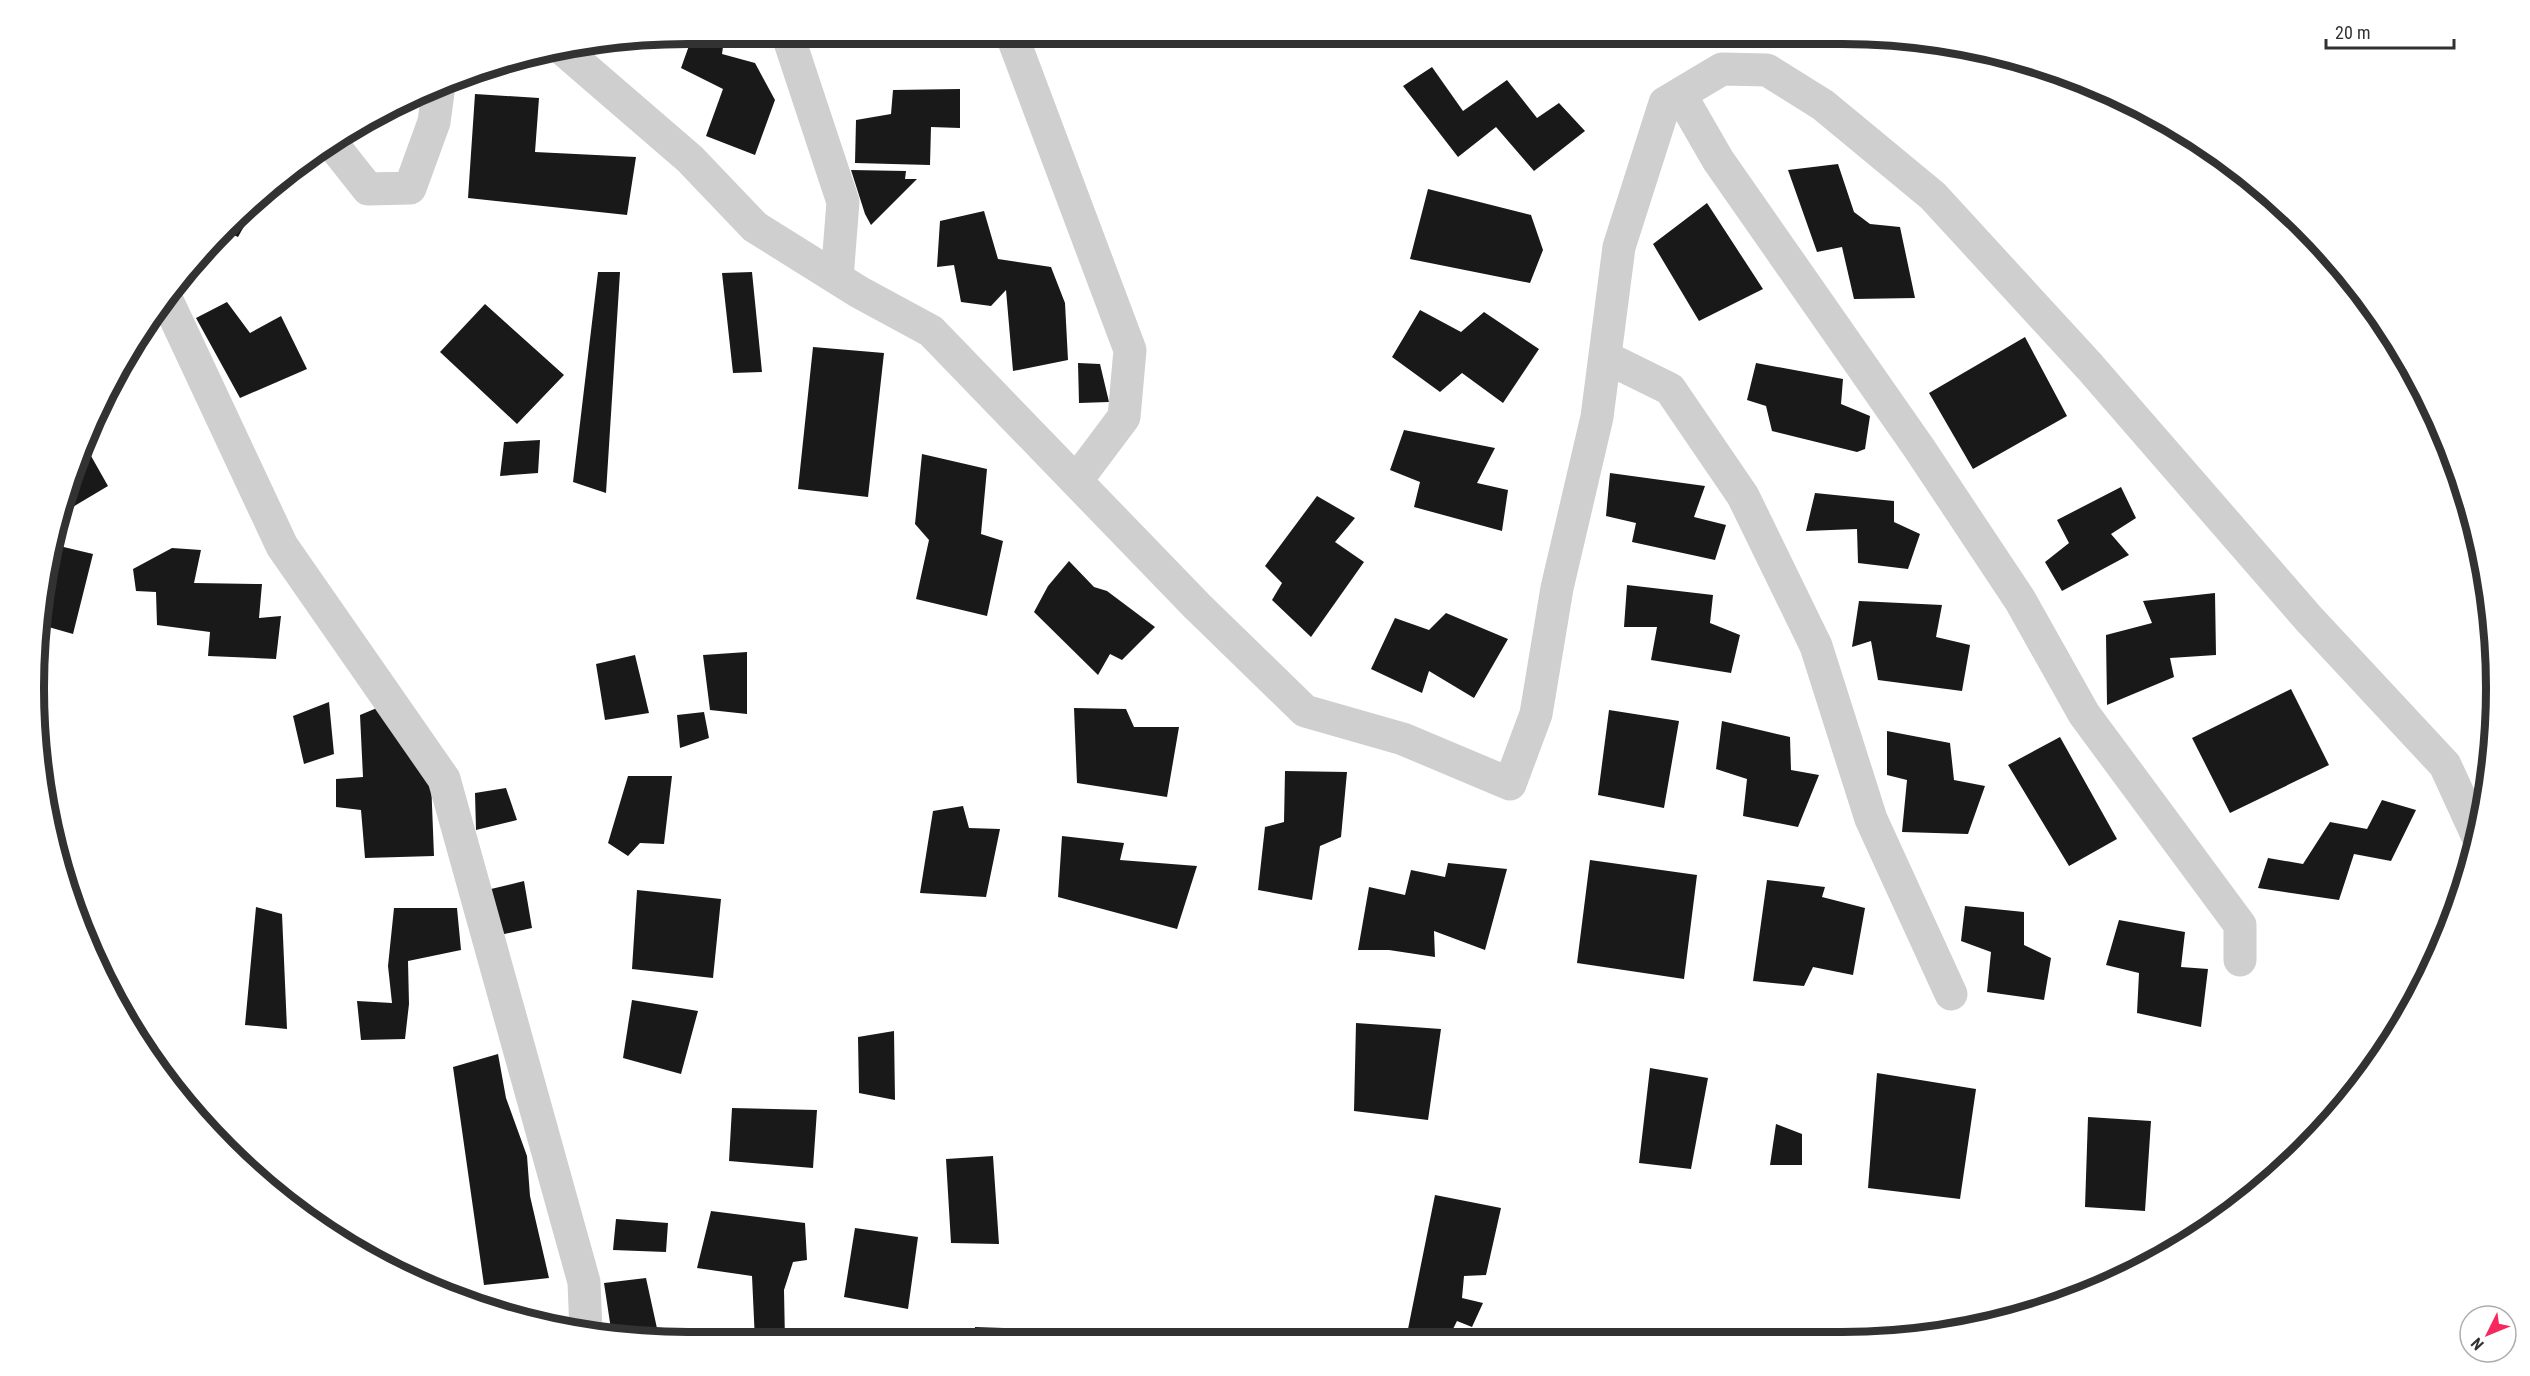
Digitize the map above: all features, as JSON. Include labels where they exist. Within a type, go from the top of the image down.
[{"type":"street","points":[[792,44],[843,202],[837,278]]},
{"type":"street","points":[[1015,44],[1130,351],[1124,417],[1076,481]]},
{"type":"street","points":[[569,55],[690,159],[755,227],[837,278],[931,331],[1197,606],[1305,711],[1403,739],[1510,784],[1536,714],[1557,588],[1597,417],[1619,247],[1665,103],[1722,69],[1767,70],[1823,105],[1933,196],[2090,367],[2309,619],[2445,765],[2472,824]]},
{"type":"street","points":[[336,148],[368,189],[410,188],[434,122],[438,94]]},
{"type":"street","points":[[1680,94],[1718,159],[1919,448],[2020,600],[2084,714],[2240,925],[2240,960]]},
{"type":"street","points":[[170,306],[282,546],[444,779],[584,1282],[586,1324]]},
{"type":"street","points":[[1605,357],[1670,389],[1743,496],[1816,646],[1871,819],[1951,994]]},
{"type":"building","points":[[690,44],[723,44],[722,54],[755,63],[775,100],[755,155],[706,136],[723,89],[681,68]]},
{"type":"building","points":[[1432,67],[1463,111],[1507,80],[1537,118],[1559,103],[1585,131],[1534,171],[1496,127],[1458,157],[1403,86]]},
{"type":"building","points":[[960,89],[960,128],[931,127],[930,165],[855,163],[856,120],[891,114],[893,90]]},
{"type":"building","points":[[475,94],[539,98],[535,152],[636,157],[627,215],[468,198]]},
{"type":"building","points":[[1838,164],[1854,212],[1870,224],[1900,227],[1915,298],[1854,299],[1842,247],[1817,252],[1788,170]]},
{"type":"building","points":[[851,170],[906,171],[905,179],[917,179],[871,225],[865,214]]},
{"type":"building","points":[[1428,189],[1531,215],[1543,250],[1530,283],[1410,259]]},
{"type":"building","points":[[1707,203],[1763,289],[1699,321],[1653,244]]},
{"type":"building","points":[[984,211],[998,259],[1051,267],[1065,303],[1068,360],[1013,371],[1006,290],[991,306],[961,302],[954,265],[937,267],[940,221]]},
{"type":"building","points":[[251,214],[238,237],[231,234]]},
{"type":"building","points":[[598,272],[620,272],[606,493],[573,482]]},
{"type":"building","points":[[752,272],[762,372],[733,373],[722,273]]},
{"type":"building","points":[[227,302],[250,333],[281,316],[307,369],[240,398],[196,318]]},
{"type":"building","points":[[485,304],[564,375],[517,424],[440,352]]},
{"type":"building","points":[[1420,310],[1461,332],[1484,312],[1539,349],[1503,403],[1462,373],[1440,392],[1392,357]]},
{"type":"building","points":[[2025,337],[2067,416],[1973,469],[1929,393]]},
{"type":"building","points":[[813,347],[884,353],[868,497],[798,489]]},
{"type":"building","points":[[1078,363],[1100,364],[1109,402],[1079,403]]},
{"type":"building","points":[[1756,363],[1843,379],[1841,404],[1870,416],[1865,449],[1857,452],[1772,431],[1766,406],[1747,400]]},
{"type":"building","points":[[1404,430],[1495,448],[1477,483],[1508,490],[1502,531],[1414,507],[1420,482],[1390,470]]},
{"type":"building","points":[[540,440],[538,473],[500,476],[504,442]]},
{"type":"building","points":[[89,452],[108,486],[69,509]]},
{"type":"building","points":[[922,454],[987,469],[981,534],[1003,541],[987,616],[916,599],[929,540],[915,524]]},
{"type":"building","points":[[1610,473],[1705,486],[1694,517],[1726,525],[1715,560],[1632,542],[1636,523],[1606,516]]},
{"type":"building","points":[[2121,487],[2136,518],[2111,534],[2129,555],[2062,591],[2045,562],[2069,543],[2057,520]]},
{"type":"building","points":[[1815,493],[1894,501],[1894,522],[1920,534],[1908,569],[1858,563],[1857,529],[1806,531]]},
{"type":"building","points":[[1317,496],[1355,518],[1335,542],[1364,562],[1311,637],[1272,600],[1282,583],[1265,566]]},
{"type":"building","points":[[60,546],[93,554],[73,634],[47,627]]},
{"type":"building","points":[[172,548],[201,550],[194,583],[262,584],[259,618],[281,616],[276,659],[208,656],[210,632],[157,625],[156,592],[136,591],[133,569]]},
{"type":"building","points":[[1069,561],[1094,587],[1107,591],[1155,627],[1122,660],[1110,654],[1098,675],[1034,612],[1048,586]]},
{"type":"building","points":[[1627,585],[1713,595],[1710,623],[1740,635],[1731,673],[1651,660],[1657,627],[1624,627]]},
{"type":"building","points":[[2215,593],[2216,655],[2170,658],[2174,677],[2107,705],[2106,635],[2152,623],[2143,601]]},
{"type":"building","points":[[1859,601],[1942,605],[1936,637],[1970,645],[1962,691],[1878,680],[1871,641],[1852,647]]},
{"type":"building","points":[[1446,613],[1508,639],[1474,698],[1429,671],[1422,693],[1371,669],[1395,618],[1429,630]]},
{"type":"building","points":[[747,652],[747,714],[710,710],[703,655]]},
{"type":"building","points":[[635,655],[649,713],[605,720],[596,664]]},
{"type":"building","points":[[2291,689],[2329,765],[2230,813],[2192,738]]},
{"type":"building","points":[[329,702],[334,754],[304,764],[293,716]]},
{"type":"building","points":[[384,705],[431,780],[434,856],[365,858],[361,810],[336,807],[336,779],[363,777],[360,715]]},
{"type":"building","points":[[1074,708],[1126,709],[1134,727],[1179,727],[1167,797],[1077,783]]},
{"type":"building","points":[[1609,710],[1679,721],[1664,808],[1598,795]]},
{"type":"building","points":[[704,712],[709,738],[680,748],[677,715]]},
{"type":"building","points":[[1722,721],[1790,737],[1791,770],[1819,775],[1798,827],[1743,816],[1747,779],[1716,769]]},
{"type":"building","points":[[1887,731],[1950,743],[1954,780],[1985,786],[1968,834],[1902,832],[1907,780],[1887,775]]},
{"type":"building","points":[[2060,737],[2117,839],[2069,866],[2008,765]]},
{"type":"building","points":[[1285,771],[1347,772],[1341,837],[1320,846],[1312,900],[1258,890],[1265,827],[1284,822]]},
{"type":"building","points":[[628,776],[672,776],[664,844],[640,843],[628,856],[608,843]]},
{"type":"building","points":[[506,788],[517,820],[476,830],[475,793]]},
{"type":"building","points":[[2382,800],[2416,810],[2391,861],[2354,854],[2339,900],[2258,888],[2268,858],[2303,864],[2330,822],[2367,829]]},
{"type":"building","points":[[963,806],[969,828],[1000,829],[986,897],[920,893],[933,811]]},
{"type":"building","points":[[1062,836],[1124,843],[1120,860],[1197,866],[1177,929],[1058,897]]},
{"type":"building","points":[[1590,860],[1697,875],[1684,979],[1577,963]]},
{"type":"building","points":[[1448,863],[1507,869],[1485,950],[1434,931],[1435,957],[1389,950],[1358,950],[1369,887],[1405,895],[1411,870],[1445,877]]},
{"type":"building","points":[[1767,880],[1825,887],[1822,897],[1865,908],[1853,975],[1813,967],[1804,986],[1753,981]]},
{"type":"building","points":[[524,881],[532,928],[500,935],[491,889]]},
{"type":"building","points":[[637,890],[721,899],[713,978],[632,969]]},
{"type":"building","points":[[1965,906],[2024,912],[2024,945],[2051,958],[2044,1000],[1987,992],[1991,952],[1961,941]]},
{"type":"building","points":[[256,907],[282,914],[287,1029],[245,1025]]},
{"type":"building","points":[[394,908],[457,908],[461,950],[408,961],[409,1004],[405,1039],[361,1040],[357,1001],[392,1003],[388,966]]},
{"type":"building","points":[[2119,920],[2185,932],[2181,967],[2208,969],[2201,1027],[2137,1013],[2139,973],[2106,965]]},
{"type":"building","points":[[632,1000],[698,1011],[681,1074],[623,1058]]},
{"type":"building","points":[[1356,1023],[1441,1029],[1428,1120],[1354,1111]]},
{"type":"building","points":[[894,1031],[895,1100],[859,1093],[858,1037]]},
{"type":"building","points":[[498,1054],[506,1098],[527,1156],[530,1196],[549,1278],[484,1285],[453,1067]]},
{"type":"building","points":[[1650,1068],[1708,1078],[1691,1169],[1639,1163]]},
{"type":"building","points":[[1877,1073],[1976,1089],[1960,1199],[1868,1188]]},
{"type":"building","points":[[732,1108],[817,1110],[813,1168],[729,1161]]},
{"type":"building","points":[[2088,1117],[2151,1121],[2145,1211],[2085,1207]]},
{"type":"building","points":[[1776,1124],[1802,1134],[1802,1165],[1770,1165]]},
{"type":"building","points":[[993,1156],[999,1244],[951,1243],[946,1159]]},
{"type":"building","points":[[1435,1195],[1501,1208],[1486,1275],[1464,1276],[1462,1298],[1483,1303],[1472,1327],[1457,1321],[1452,1332],[1417,1332],[1408,1329]]},
{"type":"building","points":[[711,1211],[805,1223],[807,1260],[793,1262],[784,1290],[785,1332],[755,1332],[752,1276],[697,1268]]},
{"type":"building","points":[[616,1219],[668,1223],[666,1252],[613,1250]]},
{"type":"building","points":[[855,1228],[918,1237],[908,1309],[844,1297]]},
{"type":"building","points":[[646,1278],[658,1331],[611,1328],[604,1283]]},
{"type":"building","points":[[975,1327],[1004,1328],[1003,1332],[975,1332]]}]
